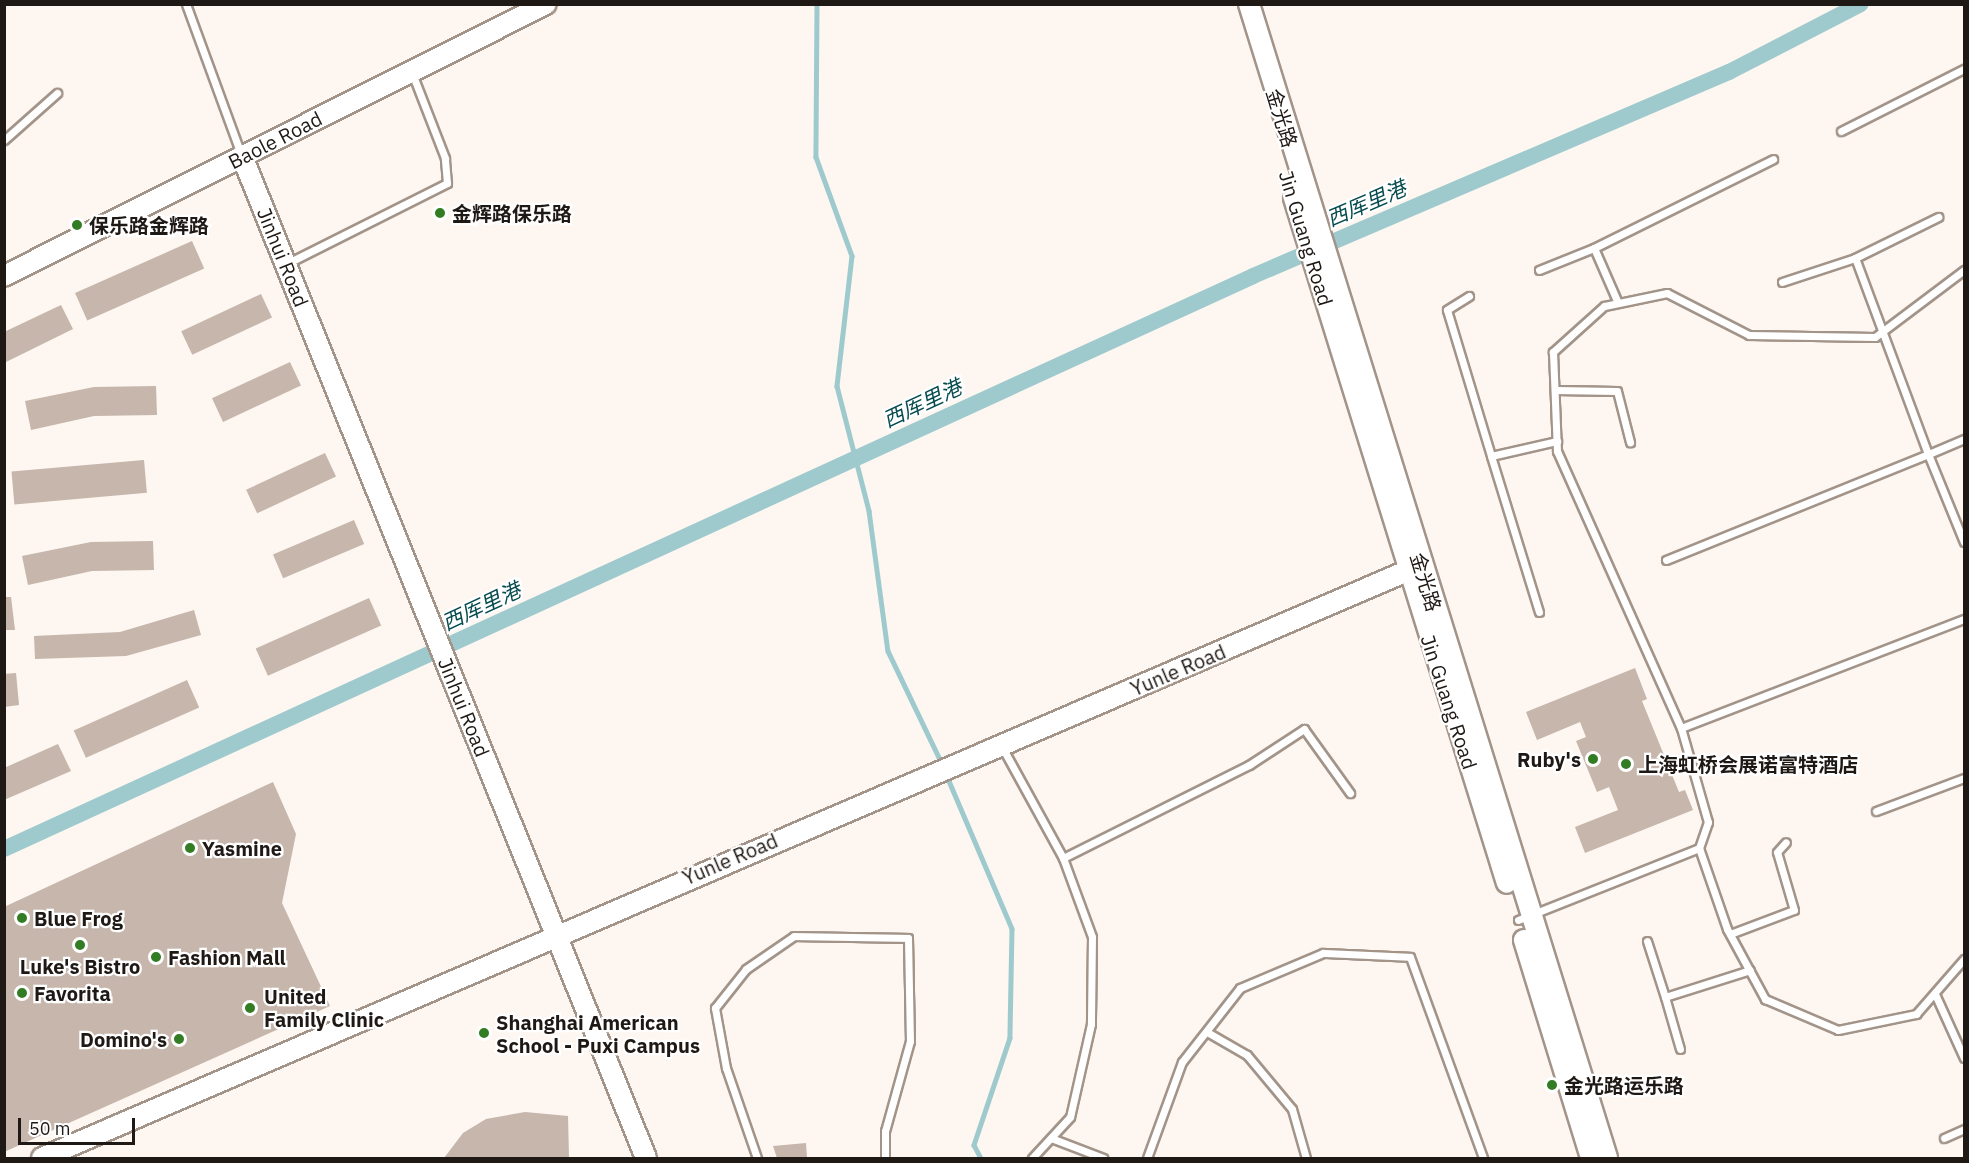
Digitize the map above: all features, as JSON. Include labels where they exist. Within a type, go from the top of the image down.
[{"type":"street","name":"Baole Road","points":[[4,276],[546,4]]},
{"type":"street","name":"Jin Guang Road","points":[[1234,4],[1306,238],[1327,283],[1524,918],[1591,1158]]},
{"type":"street","name":"金光路","points":[[1249,4],[1313,214],[1327,283]]},
{"type":"street","name":"Jinhui Road","points":[[242,156],[645,1158]]},
{"type":"street","name":"Yunle Road","points":[[42,1158],[555,933],[1414,568]]},
{"type":"street","points":[[1524,918],[1607,1158]]},
{"type":"lane","points":[[186,4],[242,156]]},
{"type":"lane","points":[[1841,131],[1965,69]]},
{"type":"lane","points":[[286,264],[447,183],[445,158],[411,72]]},
{"type":"lane","points":[[4,140],[57,93]]},
{"type":"lane","points":[[1539,270],[1594,248],[1773,159]]},
{"type":"lane","points":[[1782,282],[1855,258],[1938,217]]},
{"type":"lane","points":[[1594,248],[1618,303]]},
{"type":"lane","points":[[1855,258],[1928,454],[1965,542]]},
{"type":"lane","points":[[1965,270],[1875,337],[1749,334],[1667,293],[1604,306],[1553,352],[1557,441],[1681,728],[1708,822],[1699,848],[1730,934],[1765,999],[1838,1030],[1916,1014],[1965,959]]},
{"type":"lane","points":[[1469,296],[1447,310],[1539,612]]},
{"type":"lane","points":[[1555,390],[1617,391],[1630,442]]},
{"type":"lane","points":[[1666,560],[1965,439]]},
{"type":"lane","points":[[1491,456],[1557,441]]},
{"type":"lane","points":[[1681,728],[1965,619]]},
{"type":"lane","points":[[1063,858],[1249,765],[1304,729],[1350,793]]},
{"type":"lane","points":[[1001,745],[1063,858],[1092,937],[1091,1024],[1070,1117],[1032,1158]]},
{"type":"lane","points":[[1876,811],[1965,778]]},
{"type":"lane","points":[[1730,934],[1794,910],[1777,852],[1786,842]]},
{"type":"lane","points":[[1524,918],[1699,848]]},
{"type":"lane","points":[[757,1158],[726,1068],[715,1008],[747,969],[794,936],[908,938],[910,1041],[885,1131],[885,1158]]},
{"type":"lane","points":[[1647,941],[1680,1049]]},
{"type":"lane","points":[[1147,1158],[1182,1062],[1240,988],[1323,953],[1410,957],[1483,1158]]},
{"type":"lane","points":[[1665,997],[1750,970]]},
{"type":"lane","points":[[1935,994],[1965,1058]]},
{"type":"lane","points":[[1207,1032],[1247,1055],[1292,1109],[1306,1158]]},
{"type":"lane","points":[[1944,1138],[1965,1129]]},
{"type":"lane","points":[[1051,1138],[1103,1158]]},
{"type":"building","points":[[192,241],[204,268],[87,320],[75,293]]},
{"type":"building","points":[[261,294],[272,318],[192,355],[181,331]]},
{"type":"building","points":[[61,305],[73,329],[4,363],[4,332]]},
{"type":"building","points":[[290,362],[301,386],[223,422],[212,398]]},
{"type":"building","points":[[156,386],[157,415],[94,416],[31,430],[25,401],[94,387]]},
{"type":"building","points":[[325,453],[336,477],[257,513],[246,490]]},
{"type":"building","points":[[144,460],[147,493],[14,504],[12,472]]},
{"type":"building","points":[[354,520],[364,544],[283,578],[273,554]]},
{"type":"building","points":[[153,541],[154,570],[92,571],[28,585],[22,556],[91,542]]},
{"type":"building","points":[[4,597],[11,597],[15,630],[4,630]]},
{"type":"building","points":[[369,598],[381,625],[268,676],[256,648]]},
{"type":"building","points":[[194,610],[201,635],[126,656],[35,659],[34,636],[120,632]]},
{"type":"building","name":"上海虹桥会展诺富特酒店","points":[[1635,668],[1647,699],[1642,701],[1679,792],[1685,790],[1693,810],[1585,853],[1575,827],[1618,810],[1609,787],[1597,792],[1576,741],[1586,737],[1580,722],[1537,740],[1526,712]]},
{"type":"building","points":[[16,673],[19,705],[4,707],[4,674]]},
{"type":"building","points":[[187,680],[199,707],[86,758],[74,730]]},
{"type":"building","points":[[58,744],[71,771],[4,800],[4,768]]},
{"type":"building","name":"Fashion Mall","points":[[273,782],[296,834],[282,903],[330,1006],[4,1152],[4,907]]},
{"type":"building","points":[[525,1112],[568,1116],[569,1158],[444,1158],[463,1133],[486,1119]]},
{"type":"building","points":[[806,1143],[807,1158],[777,1158],[773,1146]]},
{"type":"waterway","points":[[817,4],[816,157],[852,256],[837,386],[869,511],[888,651],[943,766]]},
{"type":"waterway","name":"西厍里港","points":[[4,849],[1253,276],[1729,72],[1861,4]]},
{"type":"waterway","points":[[946,774],[1012,929],[1010,1038],[974,1145],[981,1158]]},
{"type":"place","name":"金辉路保乐路","points":[[440,213]]},
{"type":"place","name":"保乐路金辉路","points":[[77,225]]},
{"type":"place","name":"Ruby's","points":[[1593,759]]},
{"type":"place","name":"上海虹桥会展诺富特酒店","points":[[1626,764]]},
{"type":"place","name":"Yasmine","points":[[190,848]]},
{"type":"place","name":"Blue Frog","points":[[22,918]]},
{"type":"place","name":"Luke's Bistro","points":[[80,945]]},
{"type":"place","name":"Fashion Mall","points":[[156,957]]},
{"type":"place","name":"Favorita","points":[[22,993]]},
{"type":"place","name":"United Family Clinic","points":[[250,1008]]},
{"type":"place","name":"Shanghai American School - Puxi Campus","points":[[484,1033]]},
{"type":"place","name":"Domino's","points":[[179,1039]]},
{"type":"place","name":"金光路运乐路","points":[[1552,1085]]}]
